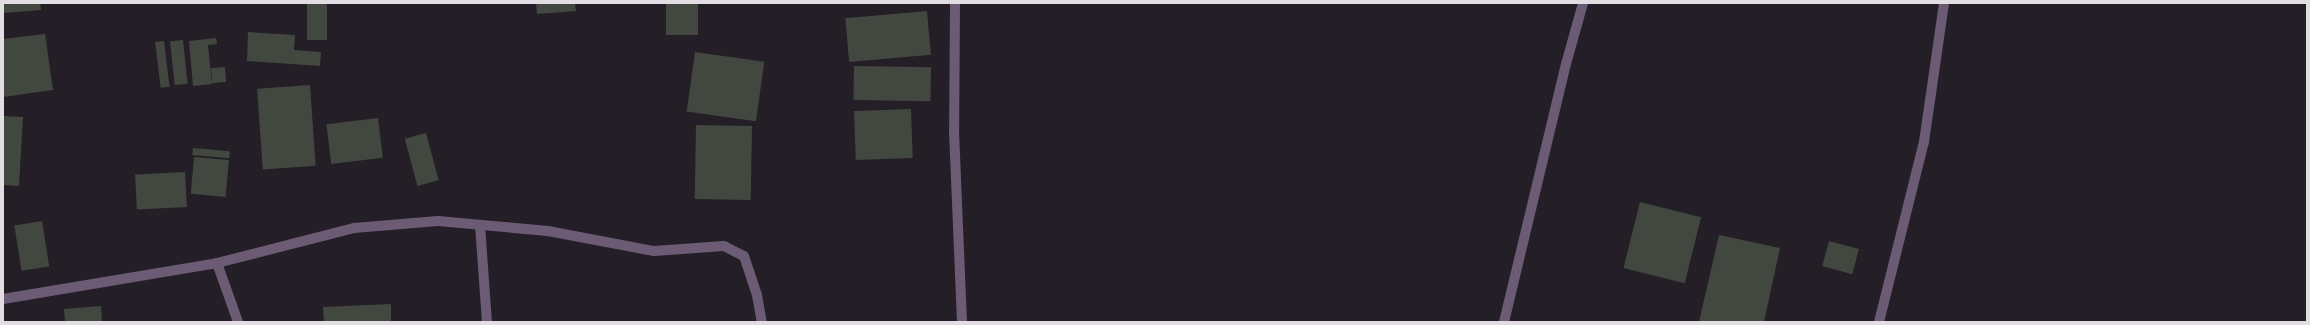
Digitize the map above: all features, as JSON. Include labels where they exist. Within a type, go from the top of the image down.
[{"type":"street","points":[[955,3],[954,131],[962,322]]},
{"type":"street","points":[[1504,322],[1564,71],[1583,3]]},
{"type":"street","points":[[1879,322],[1924,142],[1944,3]]},
{"type":"street","points":[[3,298],[217,263],[354,228],[438,222],[548,231],[654,251],[724,246],[744,256],[757,295],[762,322]]},
{"type":"street","points":[[480,225],[487,322]]},
{"type":"street","points":[[217,263],[238,322]]},
{"type":"building","points":[[3,3],[40,3],[41,10],[3,13]]},
{"type":"building","points":[[307,3],[327,3],[327,40],[307,40]]},
{"type":"building","points":[[536,3],[575,3],[576,11],[537,14]]},
{"type":"building","points":[[666,3],[698,3],[698,35],[666,35]]},
{"type":"building","points":[[927,11],[931,55],[849,62],[845,18]]},
{"type":"building","points":[[248,32],[295,35],[294,50],[321,52],[320,66],[247,61]]},
{"type":"building","points":[[45,34],[53,90],[3,97],[3,39]]},
{"type":"building","points":[[216,38],[217,44],[208,45],[212,84],[193,86],[189,41]]},
{"type":"building","points":[[183,40],[188,84],[175,85],[170,41]]},
{"type":"building","points":[[164,41],[170,87],[161,88],[155,42]]},
{"type":"building","points":[[695,52],[764,62],[756,121],[687,111]]},
{"type":"building","points":[[854,66],[931,67],[930,101],[853,100]]},
{"type":"building","points":[[225,67],[226,82],[212,83],[211,68]]},
{"type":"building","points":[[310,85],[316,166],[263,169],[257,89]]},
{"type":"building","points":[[911,109],[913,158],[856,160],[854,111]]},
{"type":"building","points":[[3,116],[23,117],[19,186],[3,185]]},
{"type":"building","points":[[378,118],[383,158],[331,164],[326,124]]},
{"type":"building","points":[[696,125],[752,126],[751,200],[695,199]]},
{"type":"building","points":[[426,133],[439,180],[417,186],[405,139]]},
{"type":"building","points":[[193,148],[230,151],[229,158],[192,155]]},
{"type":"building","points":[[194,157],[229,160],[226,197],[191,194]]},
{"type":"building","points":[[185,172],[187,207],[137,210],[135,175]]},
{"type":"building","points":[[1640,202],[1701,217],[1685,283],[1624,268]]},
{"type":"building","points":[[42,221],[49,266],[22,271],[14,225]]},
{"type":"building","points":[[1719,235],[1780,248],[1764,322],[1699,322]]},
{"type":"building","points":[[1829,241],[1859,249],[1852,274],[1822,266]]},
{"type":"building","points":[[391,304],[391,322],[324,322],[323,307]]},
{"type":"building","points":[[101,306],[102,322],[65,322],[64,309]]}]
